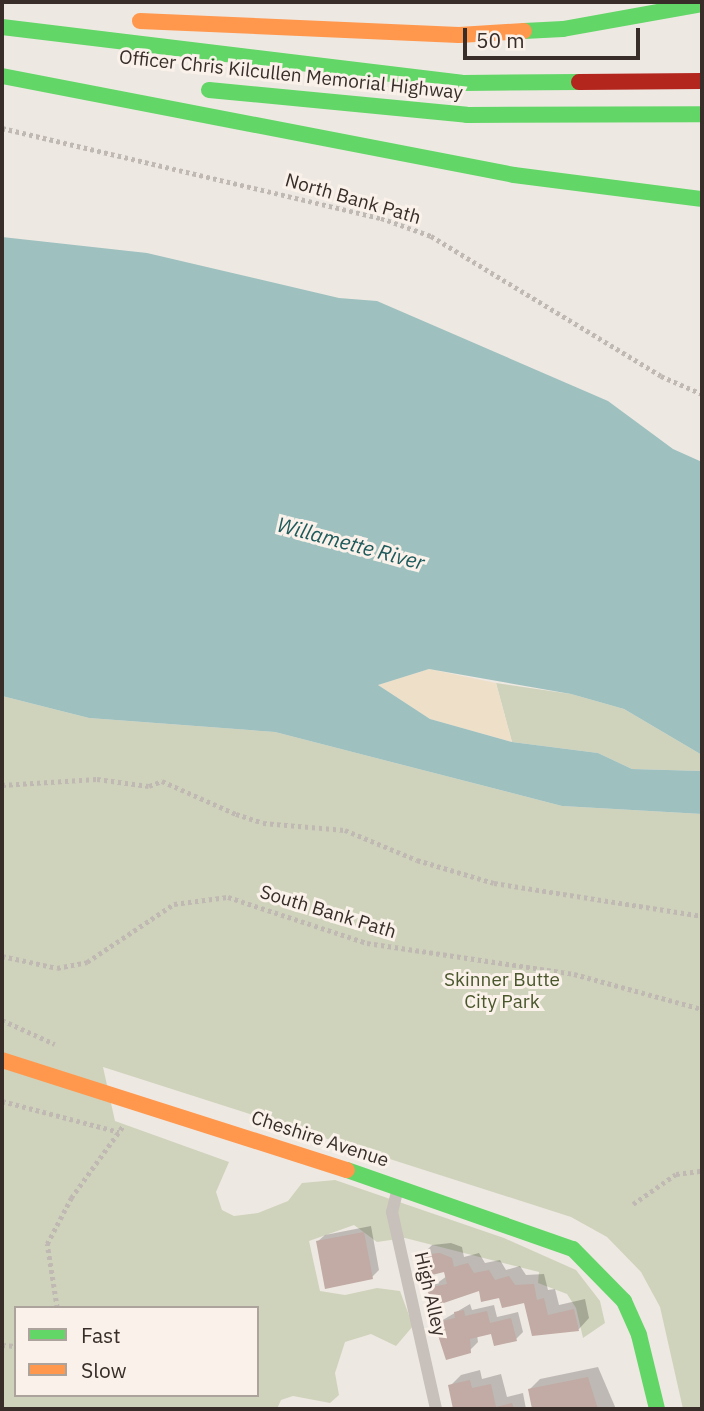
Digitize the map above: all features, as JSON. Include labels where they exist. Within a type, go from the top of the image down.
[{"type":"main road","points":[[124,20],[459,35],[564,29],[702,4]]},
{"type":"main road","points":[[2,14],[70,17]]},
{"type":"main road","name":"Officer Chris Kilcullen Memorial Highway","points":[[2,27],[462,83],[702,81]]},
{"type":"main road","points":[[2,63],[83,74]]},
{"type":"main road","points":[[2,76],[514,175],[702,199]]},
{"type":"main road","name":"Officer Chris Kilcullen Memorial Highway","points":[[190,88],[467,115],[702,114]]},
{"type":"main road","name":"Cheshire Avenue","points":[[2,1060],[398,1187],[552,1239],[573,1249],[611,1283],[639,1335],[657,1409]]},
{"type":"lane","name":"High Alley","points":[[398,1187],[392,1212],[436,1409]]},
{"type":"path","name":"North Bank Path","points":[[2,128],[380,218],[431,236],[661,376],[702,394]]},
{"type":"path","points":[[2,785],[97,779],[149,786],[162,781],[254,820],[345,830],[416,860],[494,883],[702,916]]},
{"type":"path","name":"South Bank Path","points":[[2,956],[57,968],[87,962],[174,904],[228,897],[290,914],[367,943],[574,974],[702,1009]]},
{"type":"path","points":[[2,1101],[120,1132]]},
{"type":"path","points":[[57,1306],[47,1244],[71,1198],[139,1102]]},
{"type":"path","points":[[633,1204],[676,1174],[702,1171]]},
{"type":"green space","points":[[496,683],[571,694],[624,709],[702,755],[702,771],[632,769],[598,753],[512,742]]},
{"type":"green space","name":"Skinner Butte City Park","points":[[2,696],[89,718],[275,732],[562,806],[702,814],[702,1409],[683,1409],[660,1307],[641,1272],[607,1237],[571,1217],[103,1067],[115,1121],[229,1162],[216,1192],[222,1210],[234,1216],[258,1213],[288,1201],[302,1183],[335,1180],[504,1238],[576,1270],[600,1301],[605,1323],[583,1338],[576,1308],[567,1294],[538,1283],[539,1272],[405,1238],[377,1242],[354,1225],[309,1241],[320,1291],[345,1295],[377,1288],[400,1291],[413,1326],[396,1346],[371,1334],[345,1342],[335,1373],[339,1395],[330,1403],[293,1396],[281,1400],[277,1409],[2,1409]]},
{"type":"sand","points":[[429,669],[496,683],[512,742],[430,719],[378,685]]},
{"type":"water","name":"Willamette River","points":[[2,237],[147,253],[339,298],[377,301],[608,401],[673,449],[702,462],[702,755],[624,709],[571,694],[429,669],[378,685],[430,719],[512,742],[598,753],[632,769],[702,771],[702,814],[562,806],[275,732],[89,718],[2,696]]},
{"type":"building","points":[[364,1232],[373,1279],[325,1289],[316,1241]]},
{"type":"building","points":[[440,1253],[452,1258],[454,1267],[468,1263],[474,1273],[489,1270],[495,1280],[509,1276],[515,1285],[534,1284],[537,1300],[544,1298],[548,1315],[574,1309],[579,1331],[532,1336],[524,1303],[502,1308],[499,1298],[481,1302],[479,1291],[432,1307],[427,1288],[447,1284],[444,1272],[424,1277],[419,1255]]},
{"type":"building","points":[[464,1310],[465,1316],[487,1311],[490,1323],[511,1318],[517,1341],[494,1346],[491,1334],[470,1339],[471,1353],[446,1360],[434,1323],[455,1318],[454,1312]]},
{"type":"building","points":[[588,1377],[598,1409],[532,1409],[528,1389]]},
{"type":"building","points":[[470,1380],[472,1388],[491,1384],[496,1407],[512,1403],[514,1409],[453,1409],[448,1385]]},
{"type":"traffic: fast","points":[[524,31],[563,29],[702,4]]},
{"type":"traffic: fast","points":[[2,27],[462,83],[579,82]]},
{"type":"traffic: fast","points":[[2,76],[514,175],[702,199]]},
{"type":"traffic: fast","points":[[209,90],[467,115],[702,114]]},
{"type":"traffic: fast","points":[[347,1170],[573,1249],[624,1301],[639,1335],[657,1409]]},
{"type":"traffic: slow","points":[[140,21],[459,35],[524,31]]},
{"type":"traffic: slow","points":[[2,1060],[347,1170]]},
{"type":"traffic: jam","points":[[579,82],[702,81]]}]
